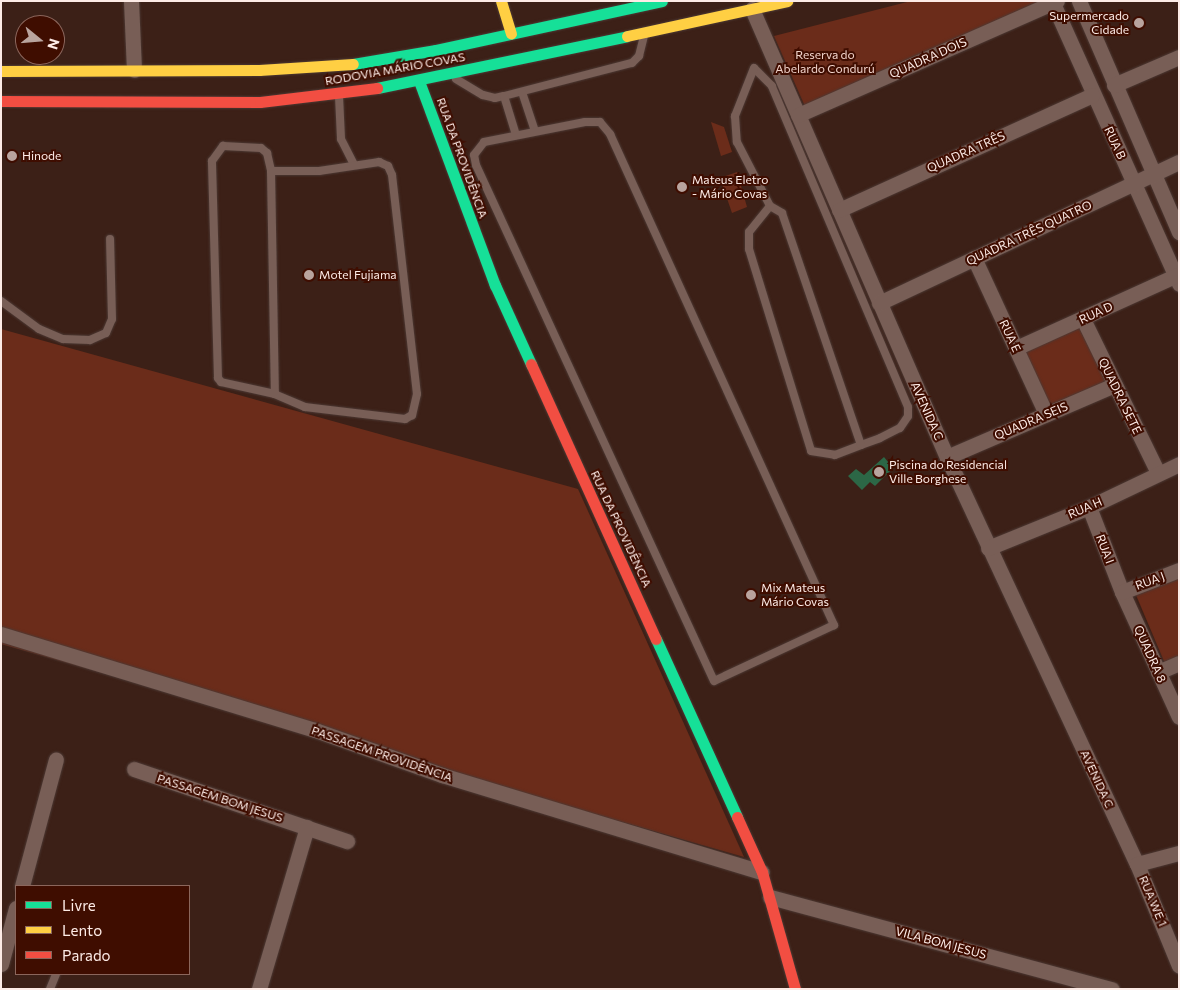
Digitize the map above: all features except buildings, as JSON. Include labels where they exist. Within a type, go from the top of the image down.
[{"type":"main road","points":[[501,1],[511,34]]},
{"type":"main road","name":"RODOVIA MÁRIO COVAS","points":[[1,71],[259,70],[350,64],[472,42],[662,1]]},
{"type":"main road","name":"RODOVIA MÁRIO COVAS","points":[[1,101],[260,102],[339,94],[419,80],[645,34],[787,1]]},
{"type":"main road","points":[[586,18],[597,27],[598,34],[591,45]]},
{"type":"main road","points":[[472,42],[465,60],[475,68]]},
{"type":"main road","name":"RUA DA PROVIDÊNCIA","points":[[419,80],[494,285],[762,872],[795,989]]},
{"type":"street","points":[[131,1],[134,70]]},
{"type":"street","name":"RUA B","points":[[1079,1],[1151,173],[1179,232]]},
{"type":"street","name":"RUA B","points":[[1054,2],[1092,95],[1177,280]]},
{"type":"street","name":"QUADRA DOIS","points":[[798,115],[1054,2]]},
{"type":"street","name":"AVENIDA C","points":[[752,9],[947,457],[1137,864]]},
{"type":"street","points":[[1114,85],[1179,57]]},
{"type":"street","name":"QUADRA TRÊS","points":[[839,210],[1092,95]]},
{"type":"street","name":"QUADRA TRÊS QUATRO","points":[[879,303],[1134,184],[1151,173],[1179,162]]},
{"type":"street","name":"RUA E","points":[[974,258],[1046,414]]},
{"type":"street","name":"RUA D","points":[[1016,348],[1177,280]]},
{"type":"street","name":"QUADRA SETE","points":[[1082,319],[1158,473]]},
{"type":"street","name":"QUADRA SEIS","points":[[947,457],[1114,385]]},
{"type":"street","name":"RUA H","points":[[988,548],[1089,506],[1179,464]]},
{"type":"street","name":"RUA I","points":[[1089,506],[1122,592]]},
{"type":"street","name":"RUA J","points":[[1122,592],[1179,570]]},
{"type":"street","name":"QUADRA 8","points":[[1122,592],[1179,717]]},
{"type":"street","name":"PASSAGEM PROVIDÊNCIA","points":[[1,634],[335,737],[442,775],[762,872]]},
{"type":"street","points":[[1158,672],[1179,663]]},
{"type":"street","points":[[22,885],[56,758]]},
{"type":"street","name":"PASSAGEM BOM JESUS","points":[[134,769],[347,841]]},
{"type":"street","points":[[259,989],[307,827]]},
{"type":"street","points":[[1137,864],[1179,853]]},
{"type":"street","name":"RUA WE 1","points":[[1137,864],[1175,946],[1179,966]]},
{"type":"street","name":"VILA BOM JESUS","points":[[770,897],[1095,986],[1112,989]]},
{"type":"street","points":[[1,964],[15,912]]},
{"type":"lane","points":[[448,74],[483,95],[495,98],[632,63],[643,46],[645,34]]},
{"type":"lane","points":[[770,206],[749,232],[749,249],[806,442],[811,451],[835,455],[861,445],[900,428],[908,416],[908,407],[774,90],[754,68],[735,116],[734,127],[737,142],[770,206],[782,213],[861,445]]},
{"type":"lane","points":[[522,92],[535,131]]},
{"type":"lane","points":[[339,94],[341,139],[354,165]]},
{"type":"lane","points":[[504,96],[516,134]]},
{"type":"lane","points":[[593,122],[604,125],[610,134],[834,625],[714,681],[476,165],[474,155],[484,142],[516,134],[593,122]]},
{"type":"lane","points":[[271,170],[319,171],[379,162],[388,166],[392,175],[416,406],[412,415],[405,418],[305,407],[276,394],[221,382],[215,370],[212,161],[223,146],[255,146],[267,153],[271,170],[276,394]]},
{"type":"lane","points":[[1,301],[39,329],[63,339],[90,340],[106,332],[112,319],[110,239]]},
{"type":"lane","points":[[50,989],[56,975]]},
{"type":"green space","name":"Reserva do Abelardo Condurú","points":[[911,1],[1055,1],[807,111],[774,36]]},
{"type":"green space","points":[[711,122],[724,127],[732,152],[721,156]]},
{"type":"green space","points":[[737,172],[747,207],[732,213],[720,178]]},
{"type":"green space","points":[[1088,312],[1119,381],[1049,413],[1018,344]]},
{"type":"green space","points":[[1,329],[578,489],[744,857],[1,644]]},
{"type":"green space","points":[[1179,578],[1179,660],[1166,666],[1136,595]]},
{"type":"shaded area","name":"Piscina do Residencial Ville Borghese","points":[[884,457],[893,468],[875,486],[870,482],[862,490],[848,476],[856,469],[864,475]]},
{"type":"traffic: fast","points":[[353,64],[436,50],[662,1]]},
{"type":"traffic: fast","points":[[377,88],[627,36]]},
{"type":"traffic: fast","points":[[419,81],[495,285],[531,364]]},
{"type":"traffic: fast","points":[[656,639],[737,817]]},
{"type":"traffic: slow","points":[[501,1],[511,34]]},
{"type":"traffic: slow","points":[[627,36],[787,1]]},
{"type":"traffic: slow","points":[[1,71],[259,70],[353,64]]},
{"type":"traffic: jam","points":[[1,101],[260,102],[377,88]]},
{"type":"traffic: jam","points":[[531,364],[656,639]]},
{"type":"traffic: jam","points":[[737,817],[762,872],[795,989]]},
{"type":"place","name":"Supermercado Cidade","points":[[1139,23]]},
{"type":"place","name":"Hinode","points":[[12,156]]},
{"type":"place","name":"Mateus Eletro - Mário Covas","points":[[682,187]]},
{"type":"place","name":"Motel Fujiama","points":[[309,275]]},
{"type":"place","name":"Piscina do Residencial Ville Borghese","points":[[879,472]]},
{"type":"place","name":"Mix Mateus Mário Covas","points":[[751,595]]}]
